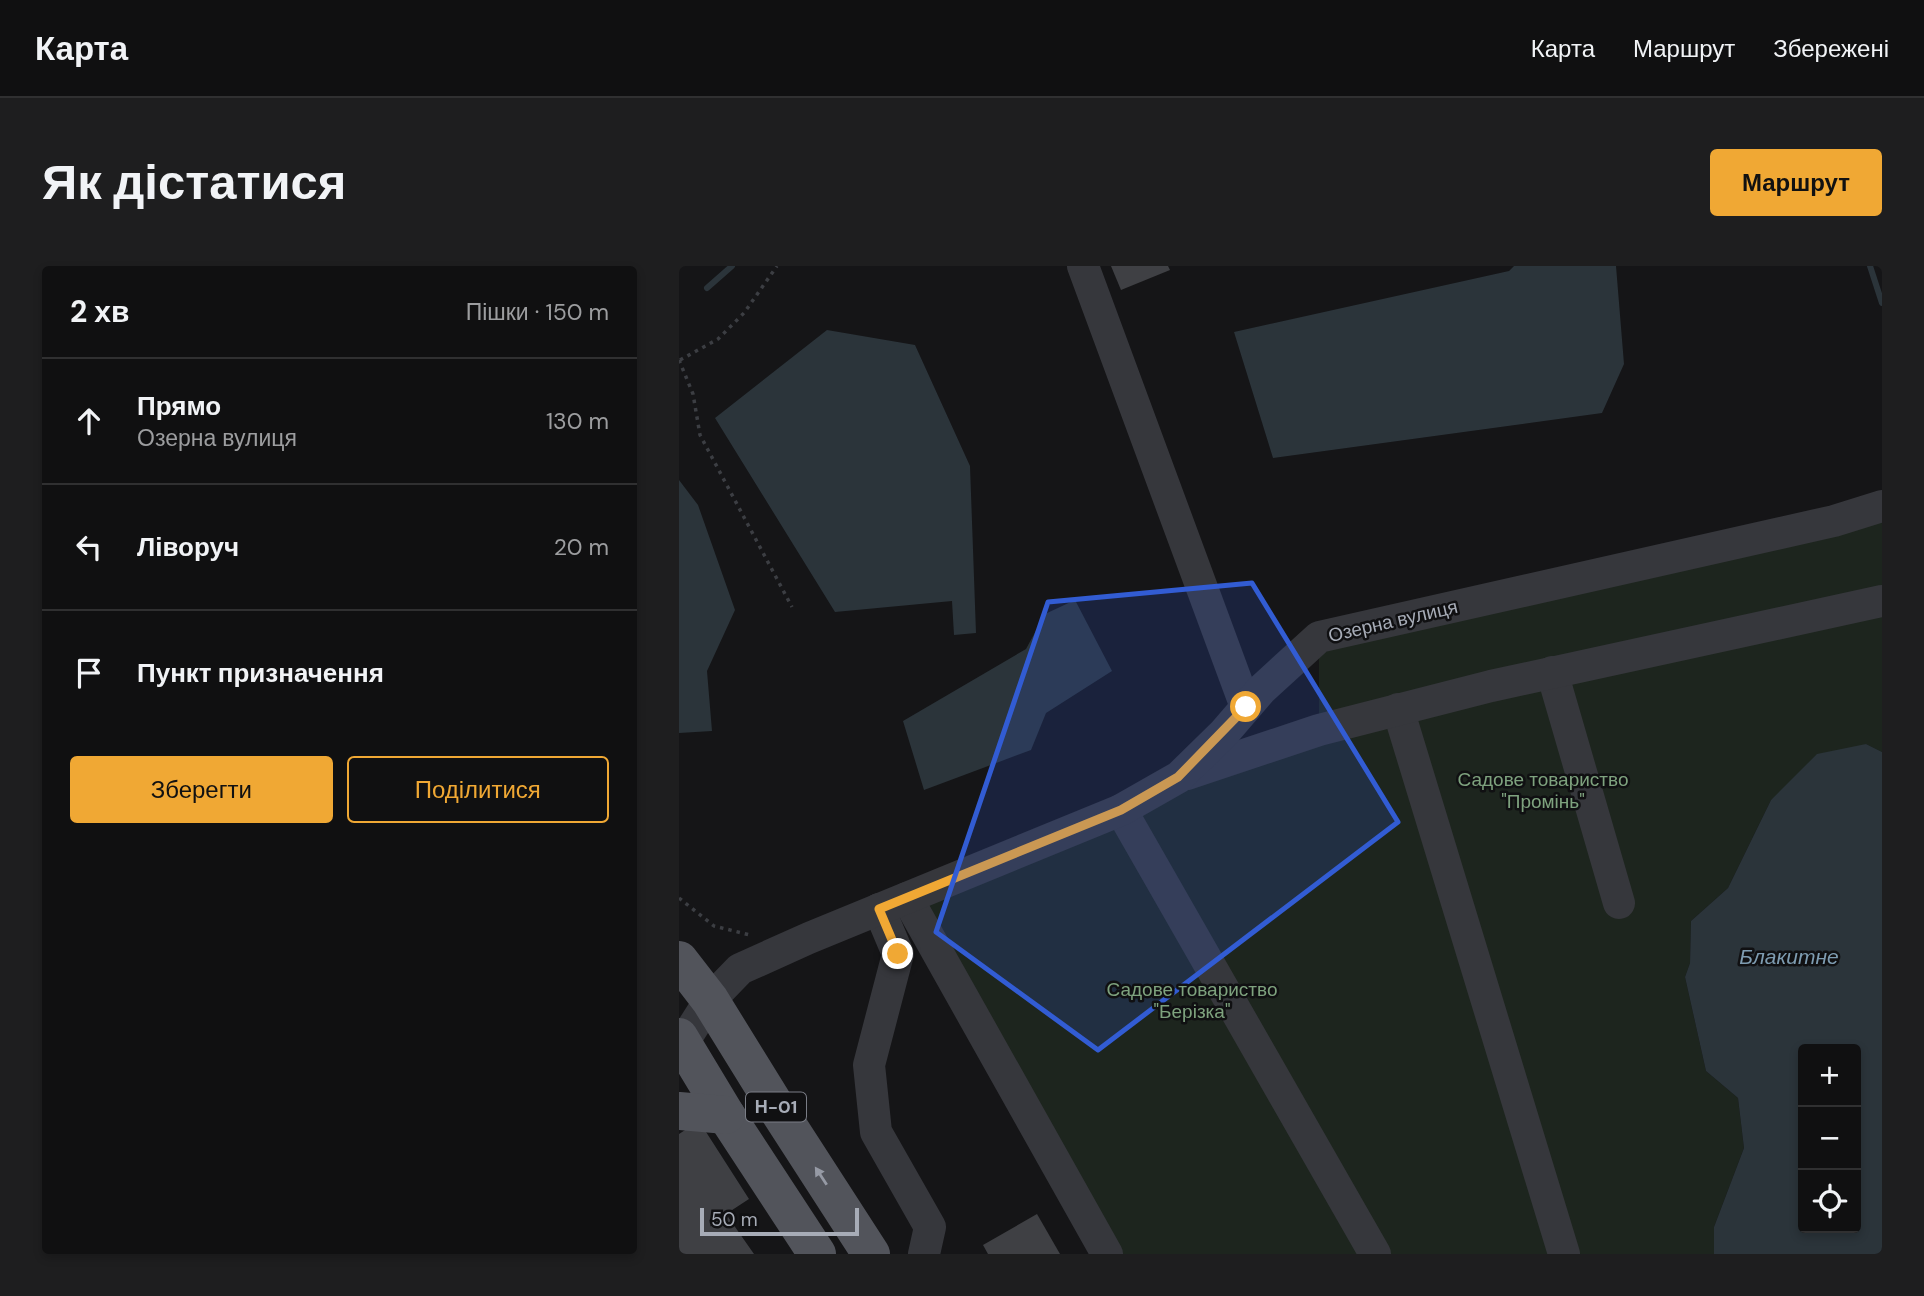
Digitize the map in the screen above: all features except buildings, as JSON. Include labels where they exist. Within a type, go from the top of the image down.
[{"type":"main road","name":"Н-01","points":[[679,960],[710,1000],[871,1254]]},
{"type":"main road","name":"Н-01","points":[[680,1042],[817,1254]]},
{"type":"main road","points":[[679,1111],[726,1115]]},
{"type":"street","points":[[1083,266],[1246,707]]},
{"type":"street","name":"Озерна вулиця","points":[[680,1042],[710,1000],[740,969],[792,945],[1121,810],[1178,777],[1261,690],[1319,637],[1835,521],[1882,506]]},
{"type":"street","points":[[1178,777],[1319,730],[1398,709],[1552,672],[1882,601]]},
{"type":"street","points":[[1552,672],[1619,903]]},
{"type":"street","points":[[1398,709],[1564,1254]]},
{"type":"street","points":[[1121,810],[1375,1254]]},
{"type":"street","points":[[893,903],[898,954],[869,1065],[876,1132],[930,1227],[924,1254]]},
{"type":"street","points":[[893,903],[1107,1254]]},
{"type":"path","points":[[776,266],[744,313],[718,339],[679,360],[693,394],[700,435],[792,607]]},
{"type":"path","points":[[679,898],[714,926],[792,945]]},
{"type":"highlighted area","points":[[1252,583],[1398,822],[1098,1050],[936,932],[1048,602]]},
{"type":"green space","points":[[1882,506],[1882,752],[1866,744],[1771,800],[1728,888],[1691,921],[1690,963],[1685,977],[1706,1071],[1738,1098],[1744,1148],[1714,1227],[1714,1254],[1107,1254],[907,898],[1319,730],[1319,637]]},
{"type":"water","points":[[1514,266],[1616,266],[1624,364],[1602,413],[1273,458],[1234,332],[1509,271]]},
{"type":"water","points":[[827,330],[915,345],[970,466],[976,633],[954,635],[952,601],[835,612],[715,418]]},
{"type":"water","points":[[679,480],[698,505],[735,610],[707,671],[712,731],[679,733]]},
{"type":"water","points":[[1075,600],[1112,671],[1046,713],[1031,750],[924,790],[903,721],[1026,649],[1045,614]]},
{"type":"water","name":"Блакитне","points":[[1866,744],[1882,752],[1882,1254],[1714,1254],[1714,1227],[1744,1148],[1738,1098],[1706,1071],[1685,977],[1690,963],[1691,921],[1728,888],[1771,800],[1817,754]]},
{"type":"waterway","points":[[707,288],[732,266]]},
{"type":"waterway","points":[[1870,266],[1882,303]]},
{"type":"route","points":[[898,954],[879,909],[1121,810],[1178,777],[1224,733],[1246,707]]},
{"type":"park label","name":"Садове товариство \"Промінь\"","points":[[1543,790]]},
{"type":"park label","name":"Садове товариство \"Берізка\"","points":[[1192,1000]]}]
